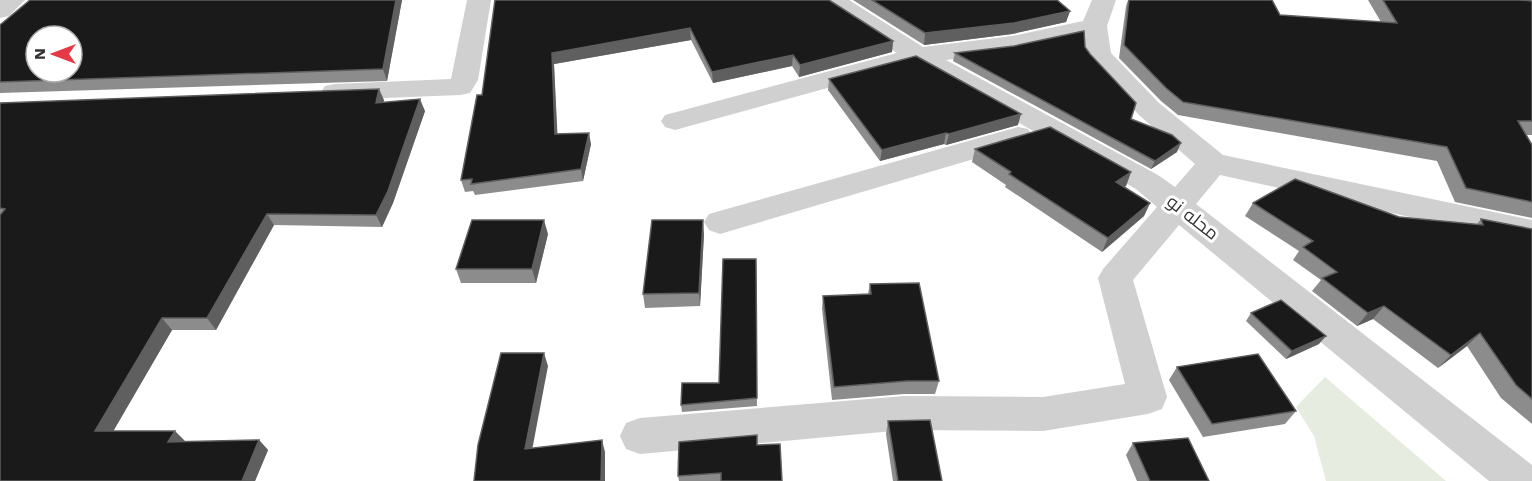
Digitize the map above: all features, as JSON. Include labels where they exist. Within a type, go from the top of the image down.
[{"type":"street","points":[[0,10],[13,0]]},
{"type":"street","points":[[309,93],[460,87],[464,80],[479,0]]},
{"type":"street","name":"محله نو","points":[[832,0],[918,56],[1147,182],[1520,481]]},
{"type":"street","points":[[1104,0],[1094,26],[1098,55],[1149,109],[1213,163],[1532,232]]},
{"type":"street","points":[[675,122],[918,56],[1012,44],[1094,26]]},
{"type":"street","points":[[720,222],[1049,128]]},
{"type":"street","points":[[640,436],[904,413],[1043,414],[1148,397],[1115,278],[1213,163]]},
{"type":"shaded area","points":[[1325,377],[1446,481],[1326,481],[1314,436],[1296,407]]},
{"type":"building","points":[[30,0],[396,0],[383,69],[84,79],[84,24],[24,24],[24,81],[0,82],[0,25]]},
{"type":"building","points":[[495,0],[829,0],[893,41],[800,65],[793,55],[712,72],[690,28],[552,53],[555,134],[589,133],[581,169],[471,184],[472,179],[461,180],[477,95],[482,95]]},
{"type":"building","points":[[872,0],[1057,0],[1070,11],[1014,23],[925,33]]},
{"type":"building","points":[[1129,0],[1272,0],[1280,15],[1397,23],[1383,0],[1532,1],[1532,121],[1518,121],[1532,145],[1532,202],[1466,188],[1447,147],[1183,102],[1124,45]]},
{"type":"building","points":[[1084,31],[1085,47],[1090,54],[1136,103],[1131,119],[1172,135],[1181,143],[1155,161],[955,53],[1014,46]]},
{"type":"building","points":[[916,56],[1021,114],[882,150],[829,79]]},
{"type":"building","points":[[379,89],[376,103],[420,99],[388,191],[376,215],[267,214],[207,318],[162,318],[95,431],[175,431],[168,442],[259,440],[242,481],[0,481],[0,215],[5,209],[0,208],[0,103]]},
{"type":"building","points":[[1050,127],[1131,172],[1116,182],[1150,203],[1108,238],[1009,174],[1011,172],[975,149]]},
{"type":"building","points":[[1295,179],[1399,217],[1483,225],[1481,219],[1532,229],[1532,399],[1516,385],[1480,333],[1451,355],[1384,306],[1368,313],[1322,278],[1337,272],[1303,247],[1313,241],[1253,203]]},
{"type":"building","points":[[472,220],[544,220],[532,269],[456,269]]},
{"type":"building","points":[[652,220],[703,220],[699,293],[643,294]]},
{"type":"building","points":[[723,259],[756,259],[757,398],[681,405],[682,383],[719,383]]},
{"type":"building","points":[[919,283],[939,381],[907,381],[834,387],[823,296],[871,294],[870,284]]},
{"type":"building","points":[[1281,300],[1326,336],[1292,351],[1251,313]]},
{"type":"building","points":[[501,353],[544,353],[525,449],[602,440],[601,481],[474,481],[478,445]]},
{"type":"building","points":[[1258,354],[1296,411],[1212,424],[1177,367]]},
{"type":"building","points":[[930,420],[942,481],[898,481],[888,421]]},
{"type":"building","points":[[757,435],[757,445],[780,444],[782,481],[721,481],[721,473],[678,476],[679,442]]},
{"type":"building","points":[[1188,438],[1209,481],[1150,481],[1133,443]]}]
